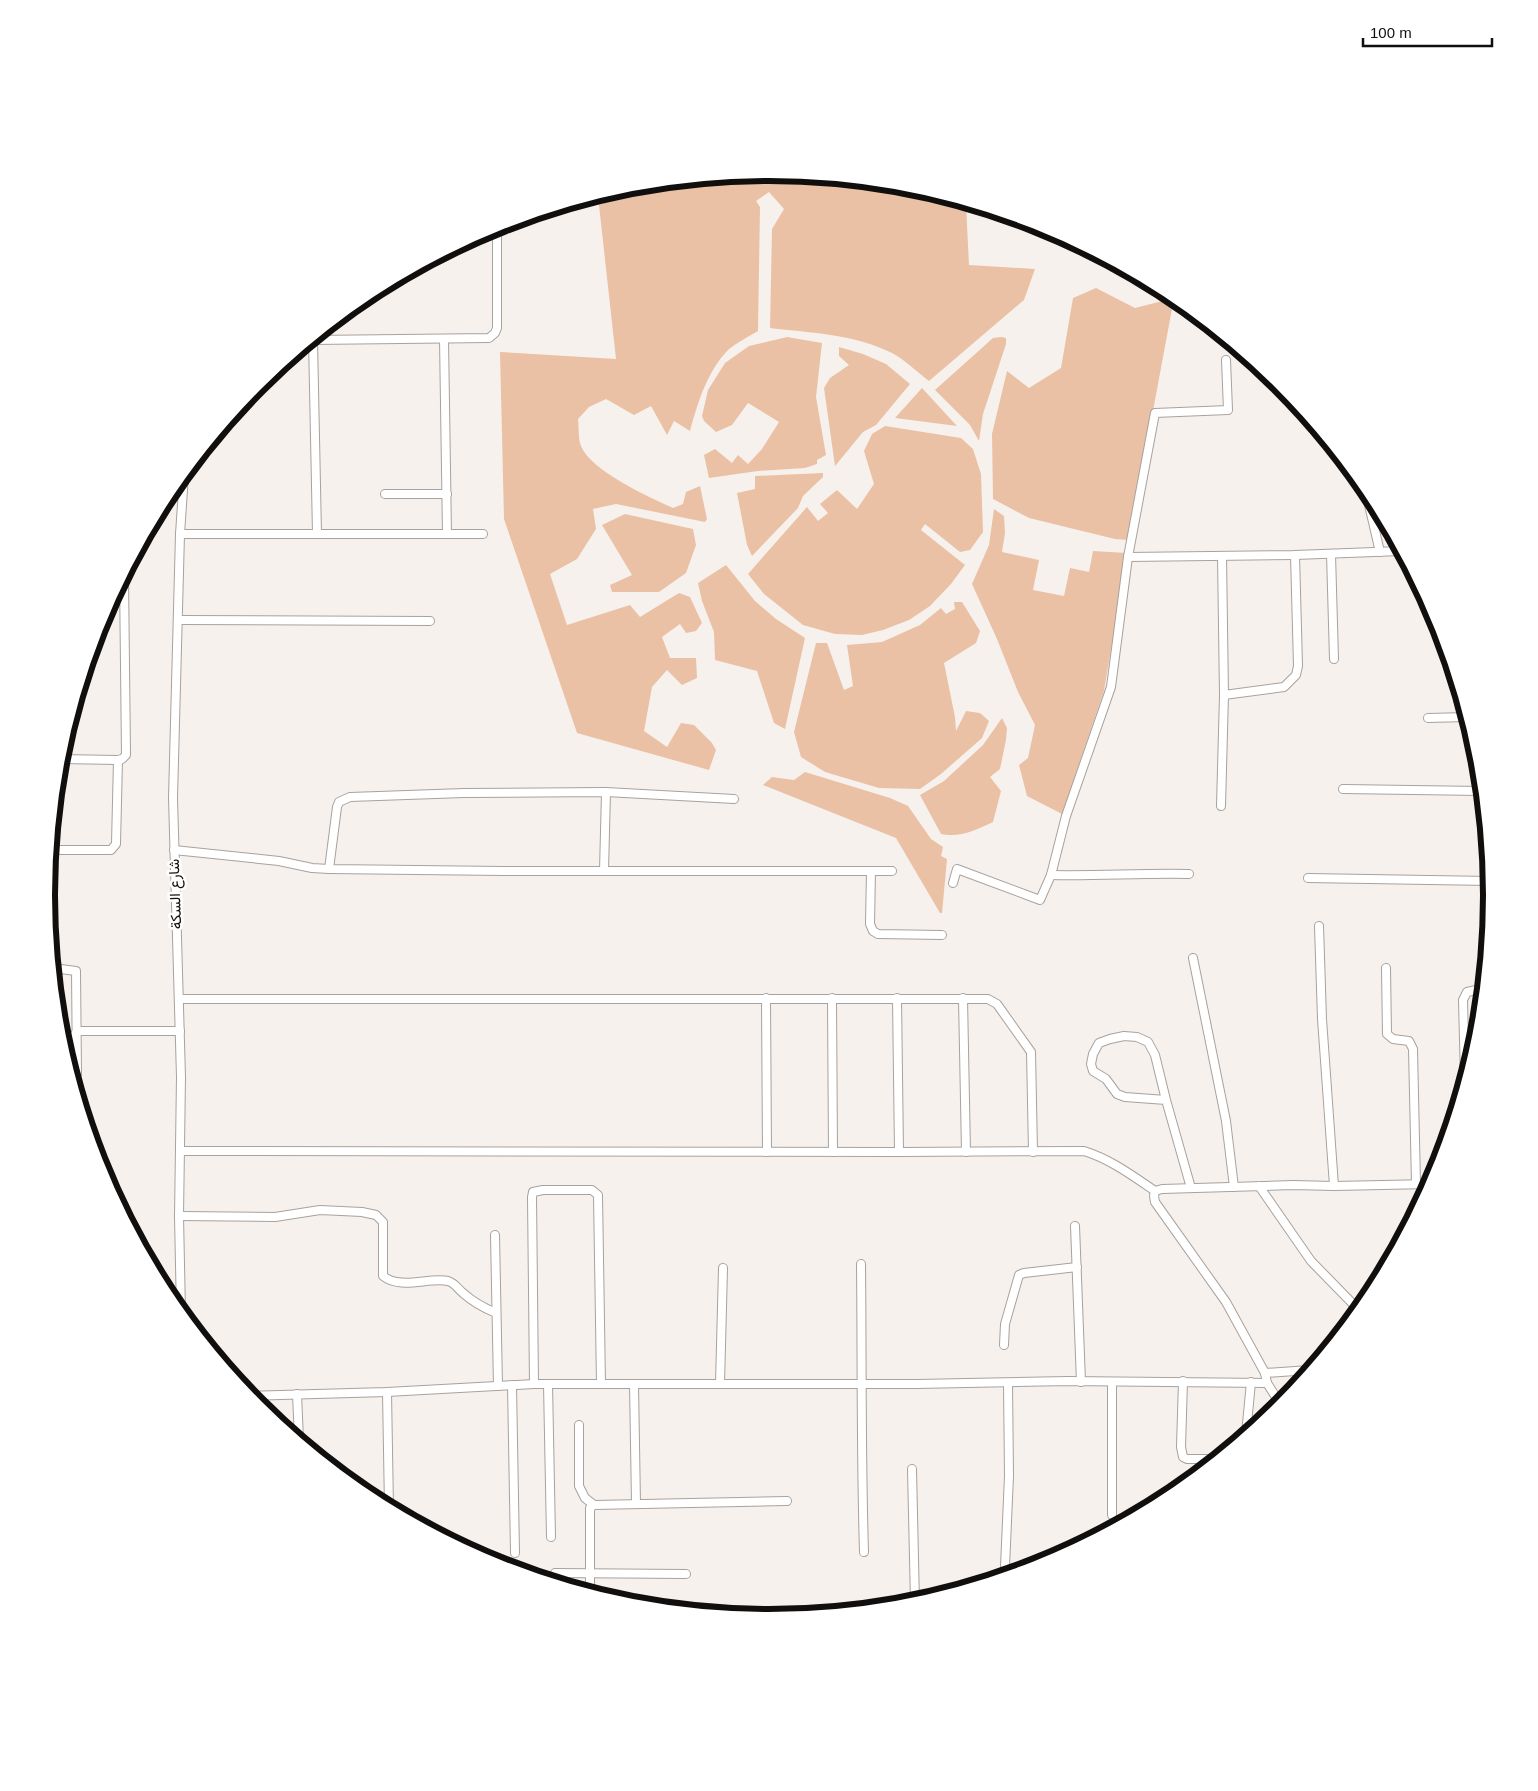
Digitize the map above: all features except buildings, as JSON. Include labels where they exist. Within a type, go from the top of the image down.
[{"type":"street","points":[[321,340],[489,338],[495,333],[497,328],[497,236]]},
{"type":"street","points":[[444,339],[447,534]]},
{"type":"street","points":[[312,347],[317,534]]},
{"type":"street","points":[[954,883],[958,868],[1040,900],[1051,874],[1066,816],[1110,687],[1128,557],[1154,413],[1228,410],[1226,360]]},
{"type":"street","name":"شارع السكة","points":[[181,1300],[179,1216],[181,1151],[180,1031],[173,798],[180,534],[183,488]]},
{"type":"street","points":[[385,494],[447,494]]},
{"type":"street","points":[[1370,511],[1380,552]]},
{"type":"street","points":[[180,534],[483,534]]},
{"type":"street","points":[[1128,557],[1295,555],[1394,551]]},
{"type":"street","points":[[1331,554],[1334,658]]},
{"type":"street","points":[[1224,695],[1284,687],[1296,674],[1298,666],[1295,555]]},
{"type":"street","points":[[1221,806],[1224,695],[1222,556]]},
{"type":"street","points":[[68,759],[118,760],[126,755],[124,590]]},
{"type":"street","points":[[178,620],[430,621]]},
{"type":"street","points":[[1428,718],[1460,717]]},
{"type":"street","points":[[57,850],[111,850],[115,848],[118,760]]},
{"type":"street","points":[[1343,789],[1475,791]]},
{"type":"street","points":[[329,869],[336,807],[344,798],[464,793],[606,792],[734,799]]},
{"type":"street","points":[[604,871],[606,792]]},
{"type":"street","points":[[174,850],[279,860],[312,868],[329,869],[892,871]]},
{"type":"street","points":[[871,871],[870,924],[873,931],[878,934],[942,935]]},
{"type":"street","points":[[1051,874],[1095,876],[1157,873],[1189,874]]},
{"type":"street","points":[[1308,878],[1482,881]]},
{"type":"street","points":[[1319,926],[1322,1019],[1334,1186]]},
{"type":"street","points":[[1193,958],[1226,1121],[1234,1187]]},
{"type":"street","points":[[1386,968],[1387,1034],[1393,1039],[1409,1041],[1414,1049],[1416,1184]]},
{"type":"street","points":[[59,969],[76,971],[78,1074]]},
{"type":"street","points":[[1464,1056],[1463,1000],[1467,992],[1477,989]]},
{"type":"street","points":[[179,998],[988,999],[993,1001],[1031,1052],[1033,1152]]},
{"type":"street","points":[[766,998],[767,1152]]},
{"type":"street","points":[[832,998],[833,1152]]},
{"type":"street","points":[[897,998],[899,1152]]},
{"type":"street","points":[[964,998],[966,1152]]},
{"type":"street","points":[[78,1031],[180,1031]]},
{"type":"street","points":[[70,1039],[72,1039],[78,1031]]},
{"type":"street","points":[[1166,1100],[1125,1097],[1117,1094],[1106,1079],[1093,1071],[1091,1064],[1093,1054],[1100,1044],[1110,1039],[1124,1036],[1137,1037],[1148,1042],[1155,1054],[1191,1188]]},
{"type":"street","points":[[181,1151],[1084,1151],[1104,1159],[1155,1191],[1162,1189],[1258,1186],[1422,1184]]},
{"type":"street","points":[[1258,1186],[1311,1261],[1354,1305]]},
{"type":"street","points":[[534,1384],[533,1192],[543,1190],[592,1190],[598,1195],[602,1384]]},
{"type":"street","points":[[1155,1191],[1155,1202],[1226,1302],[1276,1397]]},
{"type":"street","points":[[179,1216],[275,1217],[320,1210],[362,1212],[376,1215],[383,1222],[383,1276],[388,1280],[403,1282],[449,1281],[483,1308],[496,1313]]},
{"type":"street","points":[[1075,1226],[1080,1382]]},
{"type":"street","points":[[495,1235],[498,1386]]},
{"type":"street","points":[[861,1264],[861,1463],[864,1552]]},
{"type":"street","points":[[1004,1345],[1005,1324],[1016,1282],[1020,1275],[1077,1267]]},
{"type":"street","points":[[720,1384],[723,1268]]},
{"type":"street","points":[[1265,1373],[1302,1371]]},
{"type":"street","points":[[1183,1381],[1181,1446],[1183,1457],[1187,1460],[1207,1459]]},
{"type":"street","points":[[1112,1382],[1112,1514]]},
{"type":"street","points":[[1247,1426],[1250,1382]]},
{"type":"street","points":[[260,1396],[387,1392],[534,1384],[1267,1382]]},
{"type":"street","points":[[1005,1567],[1009,1476],[1008,1383]]},
{"type":"street","points":[[548,1384],[551,1537]]},
{"type":"street","points":[[634,1384],[636,1504]]},
{"type":"street","points":[[512,1385],[514,1553]]},
{"type":"street","points":[[387,1392],[389,1500]]},
{"type":"street","points":[[297,1394],[299,1433]]},
{"type":"street","points":[[579,1425],[579,1486],[585,1498],[594,1505],[787,1501]]},
{"type":"street","points":[[912,1469],[915,1594]]},
{"type":"street","points":[[590,1586],[590,1508],[594,1505]]},
{"type":"street","points":[[555,1573],[686,1574]]},
{"type":"shaded area","points":[[769,181],[816,183],[908,195],[966,210],[969,265],[1035,269],[1024,300],[929,381],[892,353],[863,342],[832,335],[770,328],[772,229],[784,209],[769,192],[756,201],[760,207],[758,331],[728,350],[714,368],[700,398],[690,431],[674,421],[667,435],[651,406],[634,415],[606,399],[589,407],[578,419],[580,443],[587,455],[608,474],[636,490],[673,508],[683,504],[686,492],[700,486],[707,519],[705,522],[616,504],[593,509],[596,529],[577,559],[550,574],[567,625],[630,605],[640,617],[679,593],[690,597],[702,623],[696,631],[686,633],[680,624],[662,637],[670,658],[696,658],[697,678],[682,685],[667,670],[652,687],[644,731],[667,747],[681,723],[694,725],[712,743],[716,750],[709,770],[577,733],[504,519],[500,352],[616,359],[599,202],[630,195],[722,183]]},
{"type":"shaded area","points":[[1096,288],[1135,308],[1164,301],[1172,307],[1129,540],[1115,539],[1029,518],[993,499],[992,434],[1007,371],[1029,388],[1061,368],[1073,298]]},
{"type":"shaded area","points":[[787,337],[822,343],[816,397],[826,455],[817,460],[817,464],[805,468],[758,471],[709,478],[704,455],[715,449],[732,463],[738,455],[748,464],[762,449],[779,422],[748,403],[732,425],[716,432],[704,421],[702,416],[708,390],[725,363],[749,346]]},
{"type":"shaded area","points":[[993,338],[1006,338],[1006,344],[983,414],[979,441],[970,425],[935,390]]},
{"type":"shaded area","points":[[839,347],[863,354],[886,364],[910,384],[876,425],[863,432],[835,466],[824,388],[830,378],[849,365],[839,356]]},
{"type":"shaded area","points":[[922,388],[957,426],[895,418]]},
{"type":"shaded area","points":[[885,426],[961,438],[973,449],[981,474],[983,532],[970,550],[960,552],[925,524],[921,530],[965,565],[951,584],[930,606],[909,620],[883,630],[862,635],[835,634],[803,625],[764,594],[748,574],[807,507],[818,521],[828,513],[820,504],[837,490],[857,509],[874,484],[864,451],[872,434]]},
{"type":"shaded area","points":[[823,473],[823,477],[803,496],[798,508],[752,556],[747,545],[737,493],[755,489],[755,476]]},
{"type":"shaded area","points":[[994,509],[1004,516],[1005,533],[1002,552],[1039,560],[1033,590],[1064,596],[1070,568],[1089,572],[1093,551],[1127,553],[1104,691],[1062,814],[1027,796],[1019,765],[1028,758],[1035,725],[1018,692],[972,584],[989,545]]},
{"type":"shaded area","points":[[625,514],[693,529],[696,545],[686,573],[659,592],[612,592],[610,585],[632,575],[602,525]]},
{"type":"shaded area","points":[[726,565],[755,601],[776,619],[805,638],[785,729],[774,723],[757,671],[715,660],[714,632],[702,601],[698,583]]},
{"type":"shaded area","points":[[954,602],[962,602],[980,631],[976,643],[944,663],[956,731],[966,711],[980,713],[989,721],[982,738],[941,774],[920,789],[879,788],[825,772],[801,757],[794,732],[816,643],[827,643],[844,690],[853,686],[847,645],[882,642],[920,625],[941,608],[946,614],[955,609]]},
{"type":"shaded area","points":[[1002,718],[1007,728],[1006,740],[1000,769],[990,777],[1001,791],[993,822],[961,834],[941,834],[920,795],[944,781],[983,745]]},
{"type":"shaded area","points":[[805,772],[890,798],[908,806],[931,839],[943,847],[941,856],[947,859],[942,913],[940,913],[896,838],[763,785],[772,777],[794,780]]}]
